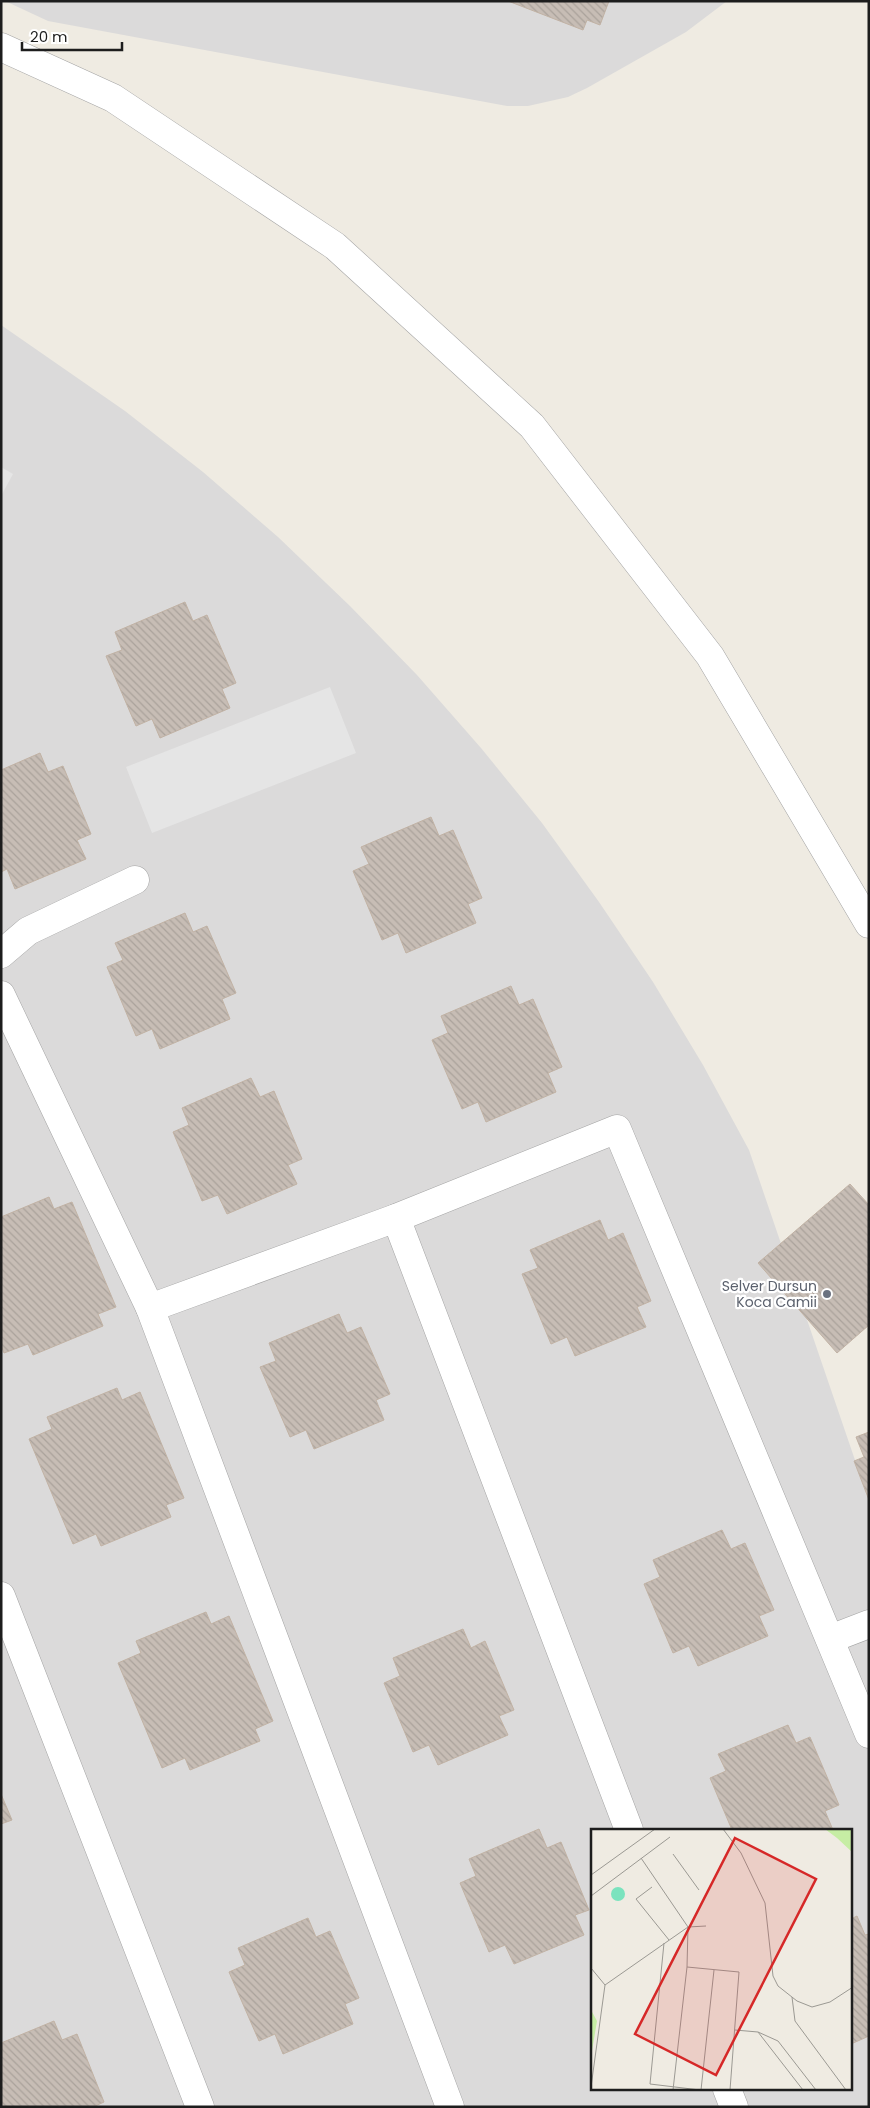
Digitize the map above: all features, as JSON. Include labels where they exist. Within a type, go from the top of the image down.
[{"type":"street","points":[[1,47],[113,98],[335,246],[532,426],[710,656],[869,924]]},
{"type":"street","points":[[1,954],[28,931],[135,880]]},
{"type":"street","points":[[1,995],[150,1308],[450,2107]]},
{"type":"street","points":[[150,1308],[396,1218],[617,1129],[869,1734]]},
{"type":"street","points":[[396,1218],[629,1829]]},
{"type":"street","points":[[1,1596],[200,2107]]},
{"type":"street","points":[[830,1639],[869,1624]]},
{"type":"street","points":[[727,2090],[734,2107]]},
{"type":"shaded area","points":[[5,1],[727,1],[686,32],[587,88],[568,97],[528,106],[507,106],[48,21]]},
{"type":"shaded area","points":[[1,325],[125,411],[203,472],[278,537],[350,606],[417,675],[481,748],[542,823],[599,902],[653,982],[703,1065],[749,1150],[869,1501],[869,2107],[1,2107]]},
{"type":"shaded area","points":[[1,467],[13,474],[1,496]]},
{"type":"shaded area","points":[[330,687],[356,753],[152,833],[126,767]]},
{"type":"building","points":[[508,1],[609,1],[600,25],[587,20],[583,30]]},
{"type":"building","points":[[185,602],[193,621],[207,615],[236,683],[222,689],[230,708],[160,738],[152,719],[136,726],[106,656],[122,650],[115,632]]},
{"type":"building","points":[[40,753],[48,772],[63,766],[91,834],[77,840],[86,859],[15,889],[7,869],[1,872],[1,770]]},
{"type":"building","points":[[431,817],[439,836],[453,830],[482,898],[468,904],[476,923],[406,953],[398,933],[382,940],[353,871],[369,864],[361,847]]},
{"type":"building","points":[[185,913],[193,932],[207,926],[236,993],[222,999],[230,1019],[160,1049],[152,1029],[136,1036],[107,967],[123,960],[115,943]]},
{"type":"building","points":[[511,986],[519,1005],[533,999],[562,1067],[548,1073],[556,1092],[486,1122],[478,1102],[462,1109],[432,1040],[448,1033],[441,1016]]},
{"type":"building","points":[[251,1078],[260,1097],[274,1091],[302,1159],[288,1165],[297,1184],[227,1214],[218,1195],[202,1201],[173,1132],[189,1125],[182,1108]]},
{"type":"building","name":"Selver Dursun Koca Camii","points":[[850,1184],[869,1205],[869,1325],[837,1353],[758,1263]]},
{"type":"building","points":[[49,1197],[54,1209],[72,1202],[116,1307],[98,1314],[103,1326],[33,1355],[28,1344],[4,1353],[1,1345],[1,1217]]},
{"type":"building","points":[[600,1220],[608,1240],[623,1233],[651,1301],[637,1307],[646,1327],[575,1356],[567,1337],[551,1344],[522,1274],[538,1268],[530,1250]]},
{"type":"building","points":[[339,1314],[347,1333],[361,1327],[390,1394],[376,1400],[384,1420],[314,1449],[306,1430],[290,1437],[260,1367],[276,1361],[269,1343]]},
{"type":"building","points":[[117,1388],[122,1400],[140,1392],[184,1498],[166,1505],[171,1517],[101,1546],[96,1534],[73,1544],[29,1439],[52,1429],[47,1417]]},
{"type":"building","points":[[869,1432],[869,1500],[854,1461],[864,1457],[856,1437]]},
{"type":"building","points":[[722,1530],[731,1549],[745,1543],[774,1610],[759,1616],[768,1636],[698,1666],[689,1646],[673,1653],[644,1584],[660,1577],[653,1560]]},
{"type":"building","points":[[206,1612],[211,1624],[229,1616],[273,1721],[255,1729],[260,1741],[190,1770],[185,1758],[162,1768],[118,1663],[141,1653],[136,1641]]},
{"type":"building","points":[[463,1629],[471,1648],[485,1641],[514,1710],[499,1716],[508,1735],[438,1765],[429,1745],[413,1752],[384,1683],[400,1676],[393,1658]]},
{"type":"building","points":[[788,1725],[796,1743],[810,1737],[839,1805],[825,1811],[833,1829],[732,1829],[710,1778],[726,1771],[718,1754]]},
{"type":"building","points":[[1,1794],[12,1820],[1,1824]]},
{"type":"building","points":[[539,1829],[547,1848],[561,1842],[589,1910],[575,1915],[584,1935],[514,1964],[505,1945],[489,1952],[460,1883],[476,1876],[469,1859]]},
{"type":"building","points":[[857,1916],[865,1935],[869,1934],[869,2036],[852,2044],[852,1918]]},
{"type":"building","points":[[308,1918],[316,1937],[330,1931],[359,1998],[345,2004],[353,2024],[283,2054],[275,2034],[259,2041],[229,1972],[245,1965],[238,1948]]},
{"type":"building","points":[[54,2021],[62,2040],[77,2034],[104,2102],[93,2107],[1,2107],[1,2043]]},
{"type":"place","name":"Selver Dursun Koca Camii","points":[[827,1294]]}]
